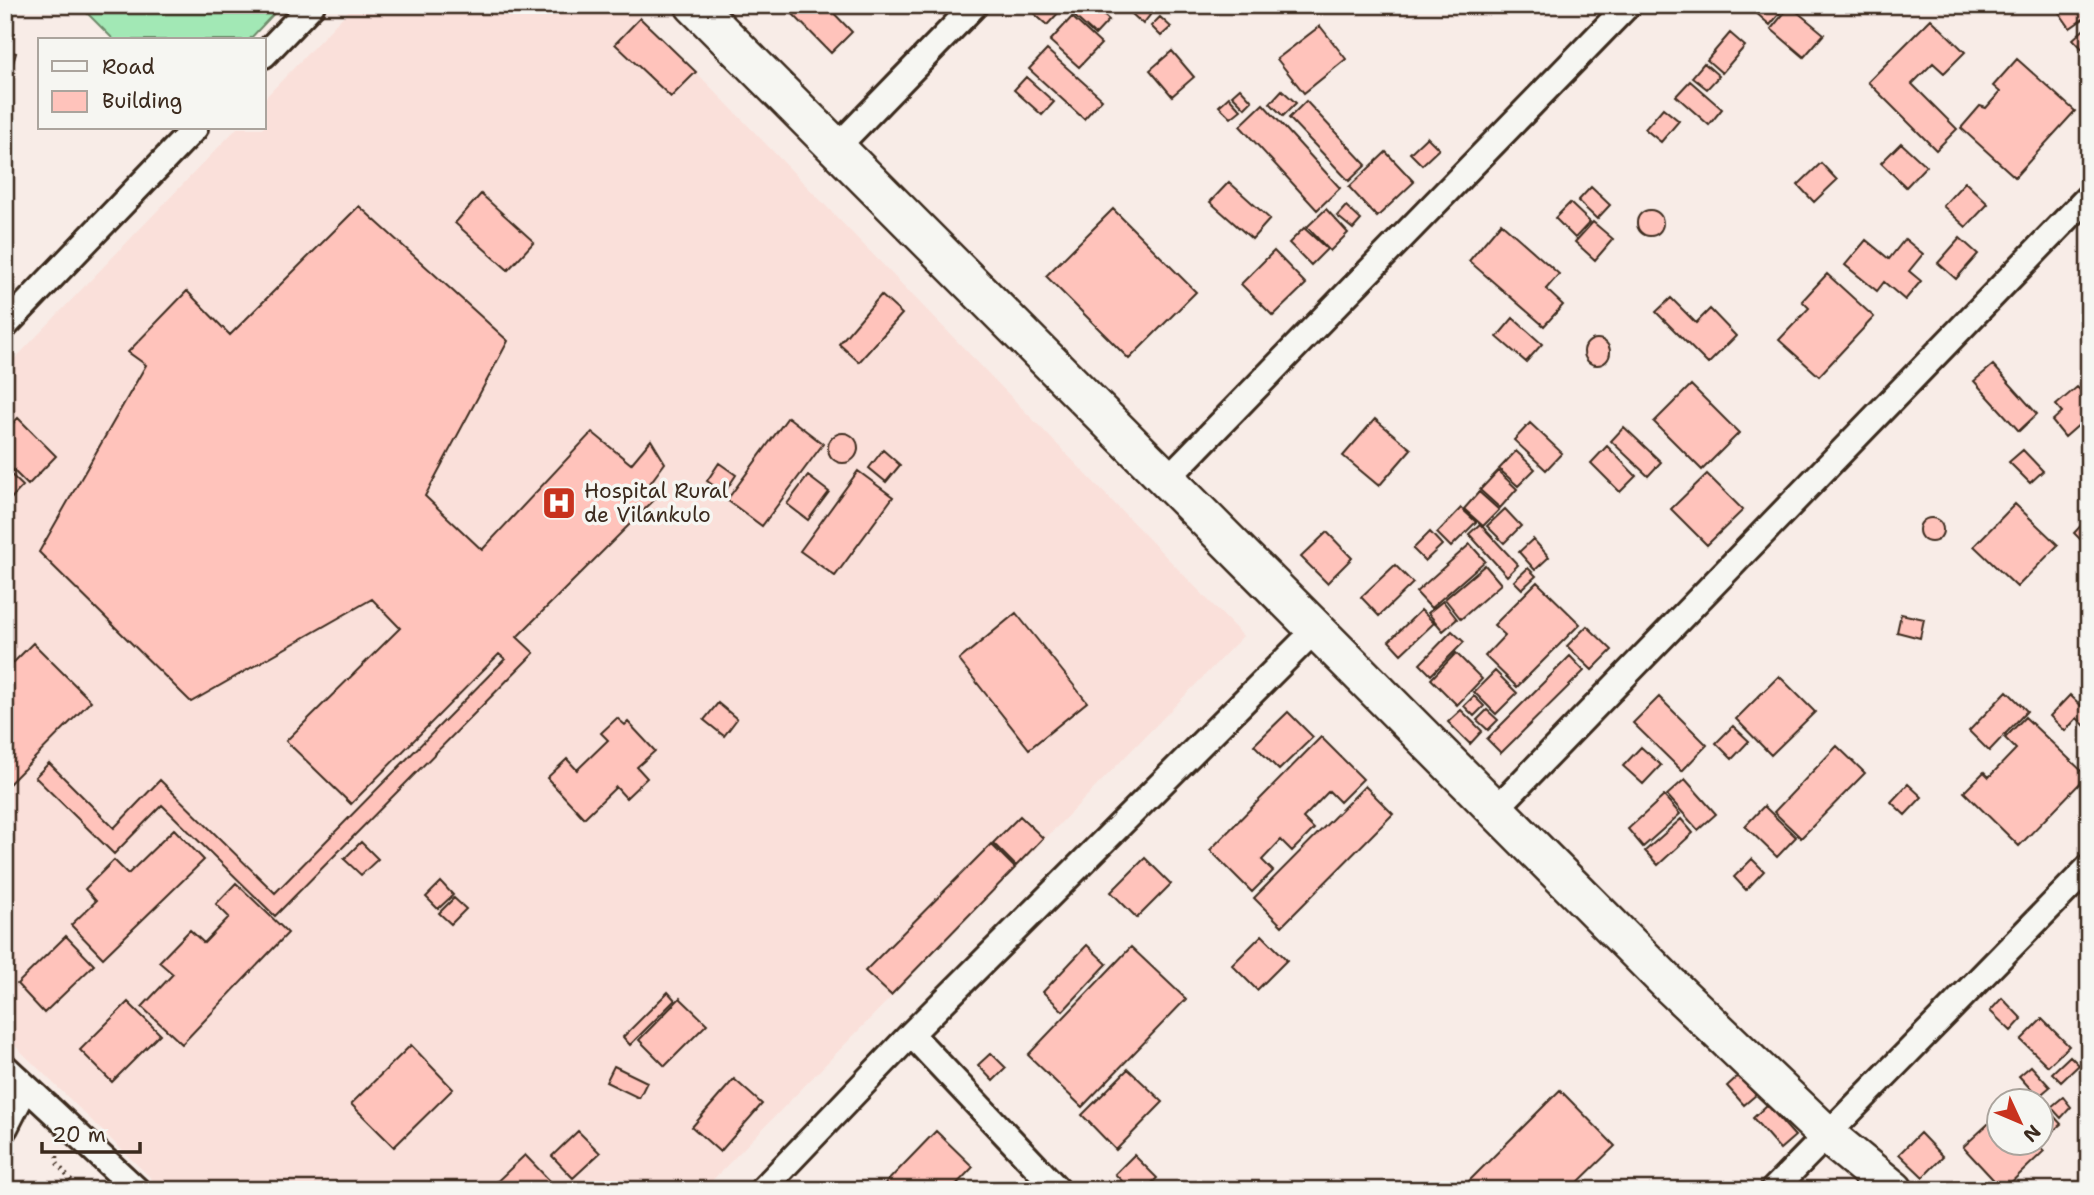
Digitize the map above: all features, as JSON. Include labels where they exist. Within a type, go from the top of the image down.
[{"type":"main road","points":[[694,5],[1671,986],[1827,1135],[1894,1190]]},
{"type":"street","points":[[266,53],[312,5]]},
{"type":"street","points":[[836,148],[975,5]]},
{"type":"street","points":[[1167,479],[1628,5]]},
{"type":"street","points":[[5,326],[193,130]]},
{"type":"street","points":[[1496,809],[2089,196]]},
{"type":"street","points":[[762,1190],[911,1034],[1316,629]]},
{"type":"street","points":[[1773,1190],[2089,867]]},
{"type":"street","points":[[911,1034],[1058,1190]]},
{"type":"street","points":[[5,1067],[137,1190]]},
{"type":"street","points":[[5,1128],[26,1087]]},
{"type":"shaded area","name":"Hospital Rural de Vilankulo","points":[[354,5],[627,5],[696,72],[1243,636],[703,1190],[163,1190],[5,1036],[5,369],[235,130],[266,130],[266,97]]},
{"type":"green space","points":[[79,5],[282,5],[251,38],[112,38]]},
{"type":"building","points":[[784,5],[826,5],[852,32],[831,53]]},
{"type":"building","points":[[1032,5],[1053,5],[1060,11],[1047,25],[1029,9]]},
{"type":"building","points":[[1080,5],[1092,5],[1109,20],[1095,35],[1072,14]]},
{"type":"building","points":[[1761,5],[1786,6],[1770,25],[1755,12]]},
{"type":"building","points":[[2060,5],[2089,5],[2089,15],[2070,28],[2056,8]]},
{"type":"building","points":[[1140,6],[1150,15],[1143,24],[1132,14]]},
{"type":"building","points":[[1790,6],[1824,34],[1804,57],[1771,29]]},
{"type":"building","points":[[1072,17],[1101,44],[1079,67],[1050,41]]},
{"type":"building","points":[[1160,17],[1171,27],[1161,36],[1151,26]]},
{"type":"building","points":[[640,18],[696,72],[671,97],[615,44]]},
{"type":"building","points":[[1931,19],[1965,52],[1944,73],[1933,63],[1912,84],[1957,129],[1936,150],[1868,82]]},
{"type":"building","points":[[2089,25],[2089,56],[2073,39]]},
{"type":"building","points":[[1320,26],[1346,59],[1304,93],[1277,59]]},
{"type":"building","points":[[1730,33],[1745,46],[1722,73],[1707,60]]},
{"type":"building","points":[[5,50],[16,53],[5,90]]},
{"type":"building","points":[[1047,50],[1102,99],[1084,119],[1029,69]]},
{"type":"building","points":[[1172,51],[1194,77],[1172,96],[1150,70]]},
{"type":"building","points":[[2017,59],[2075,111],[2015,177],[1961,128],[1980,106],[1986,108],[2000,92],[1993,86]]},
{"type":"building","points":[[1704,63],[1719,76],[1707,89],[1692,77]]},
{"type":"building","points":[[1026,77],[1054,102],[1042,115],[1014,90]]},
{"type":"building","points":[[1690,81],[1722,109],[1709,125],[1676,96]]},
{"type":"building","points":[[1240,88],[1252,101],[1245,108],[1232,95]]},
{"type":"building","points":[[1282,90],[1296,103],[1283,116],[1270,103]]},
{"type":"building","points":[[1229,97],[1241,110],[1231,118],[1219,106]]},
{"type":"building","points":[[1306,101],[1366,165],[1349,181],[1289,118]]},
{"type":"building","points":[[1263,104],[1340,188],[1317,210],[1240,126]]},
{"type":"building","points":[[1663,108],[1679,121],[1661,142],[1645,129]]},
{"type":"building","points":[[1427,137],[1439,149],[1422,165],[1410,153]]},
{"type":"building","points":[[1901,143],[1926,166],[1906,187],[1881,163]]},
{"type":"building","points":[[1386,152],[1414,182],[1377,217],[1349,187]]},
{"type":"building","points":[[1821,163],[1837,180],[1814,202],[1798,185]]},
{"type":"building","points":[[1229,182],[1270,219],[1252,239],[1210,202]]},
{"type":"building","points":[[1965,182],[1988,204],[1966,227],[1943,206]]},
{"type":"building","points":[[1591,187],[1610,205],[1597,219],[1578,201]]},
{"type":"building","points":[[481,194],[534,242],[508,270],[455,223]]},
{"type":"building","points":[[1570,203],[1590,222],[1575,238],[1555,218]]},
{"type":"building","points":[[359,206],[508,341],[425,496],[482,550],[592,432],[631,464],[651,440],[665,463],[648,486],[657,497],[517,637],[534,653],[275,916],[162,805],[114,854],[35,777],[49,763],[114,828],[160,780],[275,893],[505,659],[499,654],[351,804],[286,741],[400,628],[372,599],[191,702],[39,552],[146,365],[128,352],[187,291],[230,335]]},
{"type":"building","points":[[1346,206],[1361,220],[1353,229],[1337,216]]},
{"type":"building","points":[[1113,209],[1196,292],[1129,359],[1046,276]]},
{"type":"building","points":[[1326,209],[1348,233],[1330,251],[1307,227]]},
{"type":"building","points":[[1650,210],[1659,214],[1663,223],[1659,232],[1650,236],[1641,232],[1637,223],[1641,214]]},
{"type":"building","points":[[1593,222],[1613,239],[1595,260],[1575,242]]},
{"type":"building","points":[[1501,223],[1559,274],[1546,289],[1563,305],[1544,326],[1469,261]]},
{"type":"building","points":[[1304,228],[1327,249],[1311,265],[1289,243]]},
{"type":"building","points":[[1960,238],[1978,254],[1956,279],[1938,263]]},
{"type":"building","points":[[1905,239],[1923,254],[1909,271],[1921,281],[1905,300],[1884,282],[1877,291],[1845,265],[1866,240],[1889,259]]},
{"type":"building","points":[[1274,251],[1306,284],[1273,316],[1241,284]]},
{"type":"building","points":[[1827,274],[1874,317],[1819,376],[1779,340],[1809,308],[1802,301]]},
{"type":"building","points":[[881,295],[902,314],[859,362],[839,344]]},
{"type":"building","points":[[1671,298],[1696,323],[1710,309],[1736,336],[1708,364],[1656,312]]},
{"type":"building","points":[[1513,318],[1542,344],[1526,362],[1497,337]]},
{"type":"building","points":[[1597,339],[1606,343],[1610,352],[1606,361],[1597,365],[1588,361],[1584,352],[1588,343]]},
{"type":"building","points":[[1993,365],[2037,414],[2019,431],[1974,381]]},
{"type":"building","points":[[1691,385],[1739,433],[1702,470],[1654,422]]},
{"type":"building","points":[[2077,387],[2084,394],[2089,390],[2089,416],[2065,437],[2052,421],[2062,412],[2056,405]]},
{"type":"building","points":[[788,417],[823,444],[762,526],[727,500]]},
{"type":"building","points":[[18,418],[56,456],[28,485],[5,462],[5,431]]},
{"type":"building","points":[[1375,419],[1411,449],[1379,486],[1343,456]]},
{"type":"building","points":[[1530,423],[1562,453],[1546,470],[1514,440]]},
{"type":"building","points":[[1624,427],[1661,462],[1648,476],[1611,441]]},
{"type":"building","points":[[843,433],[854,437],[858,448],[854,459],[843,463],[832,459],[828,448],[832,437]]},
{"type":"building","points":[[1607,446],[1636,476],[1620,492],[1591,463]]},
{"type":"building","points":[[883,450],[900,465],[886,482],[869,468]]},
{"type":"building","points":[[2023,450],[2043,471],[2030,483],[2009,462]]},
{"type":"building","points":[[1516,451],[1535,469],[1518,486],[1499,469]]},
{"type":"building","points":[[719,463],[736,475],[724,493],[707,481]]},
{"type":"building","points":[[5,469],[23,486],[5,505]]},
{"type":"building","points":[[858,471],[893,497],[835,576],[800,551]]},
{"type":"building","points":[[1498,471],[1517,489],[1500,508],[1480,490]]},
{"type":"building","points":[[1707,474],[1743,510],[1707,545],[1671,509]]},
{"type":"building","points":[[808,476],[829,492],[808,520],[787,504]]},
{"type":"building","points":[[1479,492],[1499,510],[1483,526],[1464,509]]},
{"type":"building","points":[[2015,504],[2058,545],[2017,587],[1974,546]]},
{"type":"building","points":[[1461,508],[1476,522],[1451,547],[1437,533]]},
{"type":"building","points":[[1505,509],[1521,526],[1504,543],[1487,526]]},
{"type":"building","points":[[1926,518],[1936,518],[1943,525],[1943,535],[1936,542],[1926,542],[1919,535],[1919,525]]},
{"type":"building","points":[[2086,520],[2089,522],[2089,538],[2084,543],[2074,533]]},
{"type":"building","points":[[1480,524],[1518,565],[1507,576],[1469,534]]},
{"type":"building","points":[[1327,532],[1352,558],[1327,583],[1301,557]]},
{"type":"building","points":[[1430,532],[1442,545],[1425,561],[1413,549]]},
{"type":"building","points":[[1533,539],[1549,557],[1535,570],[1519,552]]},
{"type":"building","points":[[1470,544],[1485,561],[1431,608],[1416,592]]},
{"type":"building","points":[[1395,565],[1413,583],[1379,616],[1361,597]]},
{"type":"building","points":[[1485,565],[1501,584],[1461,619],[1445,599]]},
{"type":"building","points":[[1528,568],[1536,576],[1522,589],[1514,581]]},
{"type":"building","points":[[1537,582],[1580,624],[1517,687],[1485,656],[1505,635],[1494,625]]},
{"type":"building","points":[[1443,601],[1457,619],[1443,631],[1428,613]]},
{"type":"building","points":[[1421,610],[1434,623],[1401,654],[1389,641]]},
{"type":"building","points":[[1016,613],[1087,702],[1029,749],[959,660]]},
{"type":"building","points":[[1901,614],[1924,619],[1920,638],[1897,632]]},
{"type":"building","points":[[1587,626],[1612,650],[1592,670],[1567,646]]},
{"type":"building","points":[[1452,631],[1464,642],[1431,675],[1420,664]]},
{"type":"building","points":[[33,643],[91,701],[5,788],[5,671]]},
{"type":"building","points":[[1456,653],[1482,679],[1457,705],[1431,679]]},
{"type":"building","points":[[1570,656],[1584,671],[1501,753],[1487,739]]},
{"type":"building","points":[[1495,671],[1517,693],[1496,714],[1474,692]]},
{"type":"building","points":[[1779,676],[1815,712],[1771,755],[1736,719]]},
{"type":"building","points":[[2007,691],[2027,711],[1989,751],[1969,731]]},
{"type":"building","points":[[2070,695],[2089,713],[2089,730],[2077,718],[2065,731],[2050,716]]},
{"type":"building","points":[[1474,696],[1484,706],[1474,716],[1464,706]]},
{"type":"building","points":[[1659,697],[1707,745],[1682,771],[1633,723]]},
{"type":"building","points":[[718,703],[737,719],[724,736],[704,720]]},
{"type":"building","points":[[1461,710],[1482,731],[1470,744],[1448,722]]},
{"type":"building","points":[[1487,710],[1498,720],[1488,730],[1477,720]]},
{"type":"building","points":[[1288,712],[1313,737],[1279,770],[1254,745]]},
{"type":"building","points":[[2025,717],[2087,776],[2019,846],[1964,792],[1984,772],[1989,777],[2016,749],[2005,738]]},
{"type":"building","points":[[617,718],[625,725],[628,722],[655,751],[637,767],[647,778],[626,798],[616,787],[584,818],[547,778],[567,759],[577,770],[608,740],[601,733]]},
{"type":"building","points":[[1733,726],[1749,741],[1732,759],[1716,743]]},
{"type":"building","points":[[1321,737],[1363,779],[1340,802],[1329,791],[1303,818],[1314,829],[1292,851],[1281,840],[1262,860],[1273,871],[1252,892],[1210,850]]},
{"type":"building","points":[[1837,746],[1865,773],[1801,838],[1774,812]]},
{"type":"building","points":[[1641,747],[1661,765],[1643,784],[1623,766]]},
{"type":"building","points":[[1685,779],[1716,814],[1698,830],[1667,795]]},
{"type":"building","points":[[1908,784],[1922,797],[1905,815],[1891,802]]},
{"type":"building","points":[[1365,786],[1393,814],[1282,926],[1254,898]]},
{"type":"building","points":[[1664,796],[1680,814],[1643,847],[1628,829]]},
{"type":"building","points":[[1764,806],[1796,837],[1777,857],[1745,826]]},
{"type":"building","points":[[1020,816],[1043,838],[1016,866],[993,843]]},
{"type":"building","points":[[1681,819],[1693,833],[1658,865],[1645,851]]},
{"type":"building","points":[[174,829],[204,860],[103,958],[71,925],[96,901],[85,889],[114,860],[128,874]]},
{"type":"building","points":[[361,842],[378,859],[361,875],[344,859]]},
{"type":"building","points":[[991,844],[1015,868],[891,995],[865,971]]},
{"type":"building","points":[[1145,858],[1171,884],[1137,918],[1111,892]]},
{"type":"building","points":[[1752,859],[1764,871],[1746,890],[1734,877]]},
{"type":"building","points":[[441,882],[453,895],[438,909],[426,897]]},
{"type":"building","points":[[236,883],[288,933],[182,1044],[142,1007],[173,974],[159,962],[190,930],[204,943],[229,917],[216,904]]},
{"type":"building","points":[[454,898],[466,909],[451,924],[439,913]]},
{"type":"building","points":[[1262,935],[1287,960],[1257,990],[1232,965]]},
{"type":"building","points":[[66,936],[94,965],[44,1013],[17,984]]},
{"type":"building","points":[[1087,945],[1107,964],[1063,1011],[1043,992]]},
{"type":"building","points":[[1131,947],[1186,999],[1082,1107],[1028,1055]]},
{"type":"building","points":[[668,992],[675,1000],[630,1045],[623,1037]]},
{"type":"building","points":[[680,998],[707,1024],[665,1066],[639,1040]]},
{"type":"building","points":[[2002,998],[2022,1019],[2011,1031],[1990,1011]]},
{"type":"building","points":[[128,1002],[160,1034],[112,1082],[80,1050]]},
{"type":"building","points":[[2042,1019],[2069,1046],[2048,1066],[2021,1040]]},
{"type":"building","points":[[411,1045],[453,1089],[394,1147],[351,1104]]},
{"type":"building","points":[[991,1053],[1006,1068],[993,1081],[978,1065]]},
{"type":"building","points":[[2070,1056],[2079,1065],[2061,1082],[2052,1073]]},
{"type":"building","points":[[614,1066],[647,1082],[639,1098],[606,1082]]},
{"type":"building","points":[[2031,1066],[2049,1086],[2028,1086],[2019,1076]]},
{"type":"building","points":[[1128,1069],[1163,1102],[1116,1150],[1082,1115]]},
{"type":"building","points":[[1738,1076],[1756,1095],[1744,1105],[1727,1086]]},
{"type":"building","points":[[734,1079],[762,1104],[720,1152],[692,1127]]},
{"type":"building","points":[[1560,1090],[1615,1146],[1570,1190],[1460,1190]]},
{"type":"building","points":[[2063,1097],[2071,1107],[2061,1118],[2056,1112],[2056,1103]]},
{"type":"building","points":[[1767,1105],[1795,1136],[1780,1149],[1753,1118]]},
{"type":"building","points":[[1986,1126],[1986,1156],[2039,1156],[2003,1190],[1963,1147]]},
{"type":"building","points":[[578,1131],[600,1153],[573,1178],[552,1156]]},
{"type":"building","points":[[936,1131],[973,1167],[951,1190],[879,1190]]},
{"type":"building","points":[[1920,1133],[1943,1157],[1923,1177],[1899,1154]]},
{"type":"building","points":[[525,1155],[552,1183],[545,1190],[488,1190]]},
{"type":"building","points":[[1134,1155],[1157,1178],[1145,1190],[1131,1190],[1115,1174]]},
{"type":"place","name":"Hospital Rural de Vilankulo","points":[[559,503]]}]
